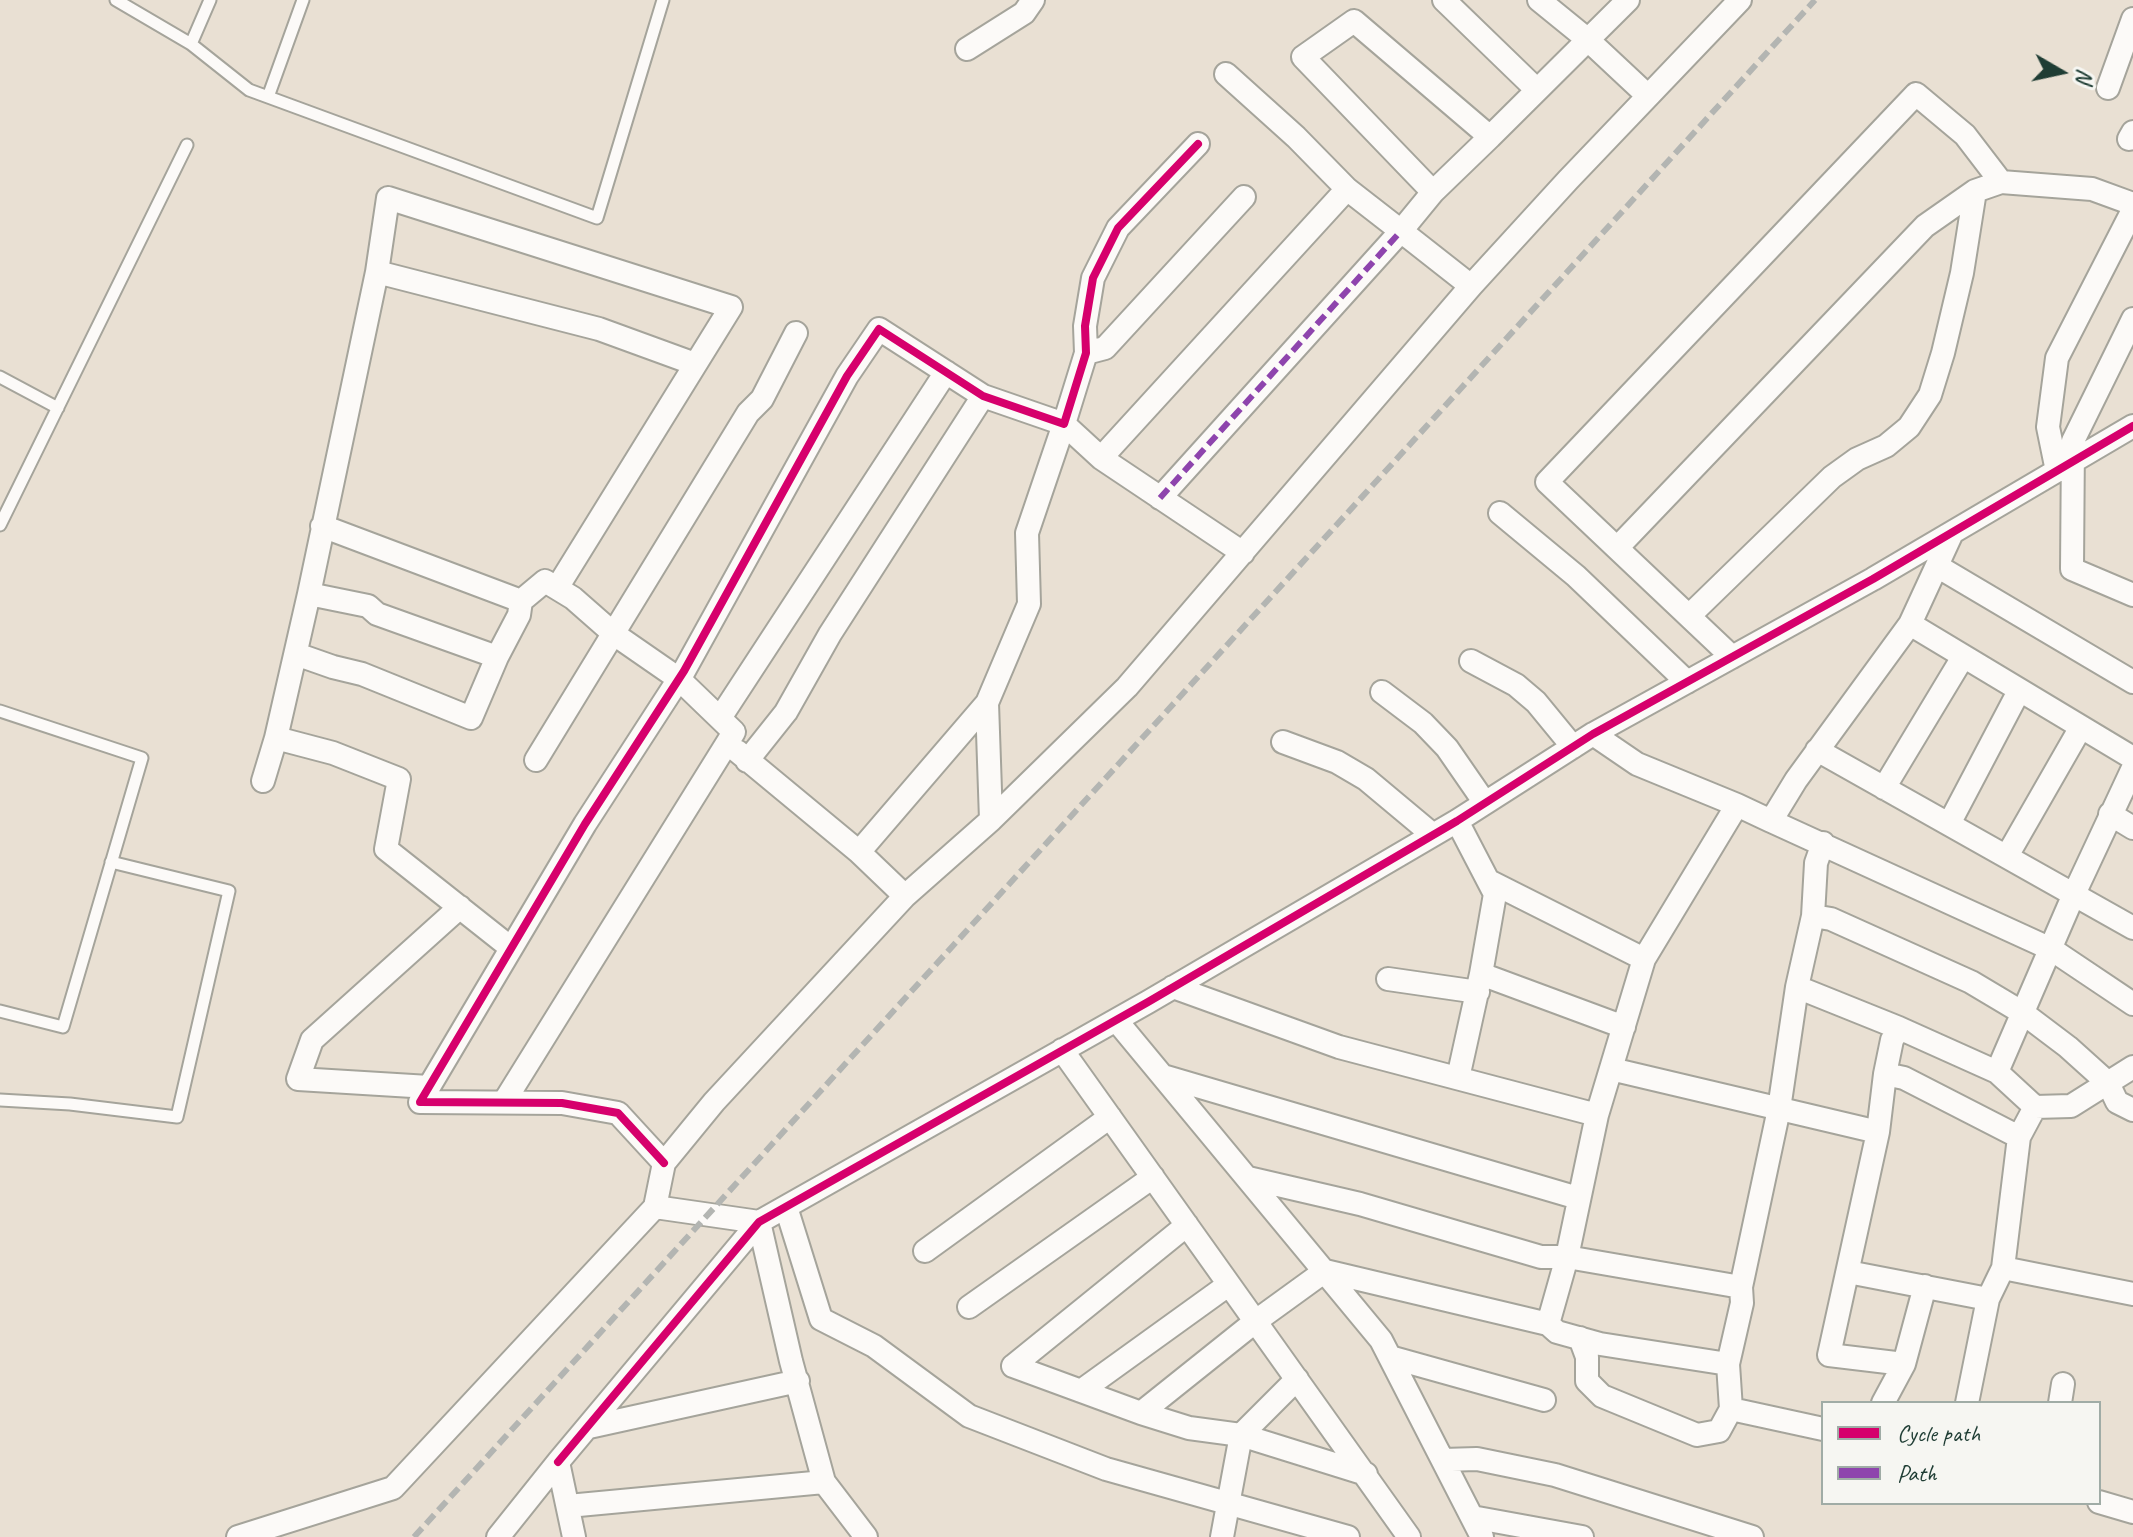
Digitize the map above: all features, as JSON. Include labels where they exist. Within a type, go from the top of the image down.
[{"type":"street","points":[[967,49],[1024,13],[1033,0]]},
{"type":"street","points":[[1444,0],[1536,89]]},
{"type":"street","points":[[1539,0],[1587,39],[1648,96]]},
{"type":"street","points":[[1160,498],[1433,192],[1628,0]]},
{"type":"street","points":[[238,1537],[393,1488],[655,1207],[664,1163],[714,1102],[905,896],[991,820],[1127,687],[1471,286],[1740,0]]},
{"type":"street","points":[[2108,88],[2133,19]]},
{"type":"street","points":[[1433,192],[1303,57],[1354,21],[1490,137]]},
{"type":"street","points":[[1226,74],[1296,137],[1347,189],[1471,286]]},
{"type":"street","points":[[1732,657],[1547,482],[1916,94],[1965,135],[2001,182]]},
{"type":"street","points":[[859,852],[987,703],[1029,604],[1027,533],[1086,353],[1085,326],[1093,278],[1118,228],[1198,144]]},
{"type":"street","points":[[1618,547],[1925,226],[1975,191],[2001,182],[2092,189],[2133,207],[2057,358],[2048,427],[2066,466]]},
{"type":"street","points":[[1101,458],[1347,189]]},
{"type":"street","points":[[1689,616],[1832,477],[1857,459],[1886,446],[1909,427],[1930,395],[1943,353],[1962,273],[1975,191]]},
{"type":"street","points":[[1086,353],[1105,348],[1244,197]]},
{"type":"street","points":[[263,781],[296,654],[352,399],[388,198],[731,307],[557,588]]},
{"type":"street","points":[[377,272],[599,329],[695,364]]},
{"type":"street","points":[[2133,319],[2073,441],[2066,466],[2072,569],[2133,595]]},
{"type":"street","points":[[664,1163],[618,1113],[562,1103],[420,1102],[585,824],[679,679],[847,376],[879,329],[983,396],[1064,424],[1101,458],[1243,553]]},
{"type":"street","points":[[536,760],[748,413],[762,399],[796,333]]},
{"type":"street","points":[[720,718],[946,372]]},
{"type":"street","points":[[747,761],[786,712],[830,634],[983,396]]},
{"type":"street","points":[[498,1537],[759,1222],[1173,987],[1457,821],[1593,734],[1952,533],[2133,426]]},
{"type":"street","points":[[1500,513],[1576,576],[1687,682]]},
{"type":"street","points":[[322,526],[521,601]]},
{"type":"street","points":[[1771,821],[1817,750],[1910,624],[1952,533]]},
{"type":"street","points":[[1937,566],[2133,682]]},
{"type":"street","points":[[296,654],[362,674],[471,718],[519,615],[521,601],[545,581],[573,598],[614,634],[679,679],[734,732],[504,1102]]},
{"type":"street","points":[[309,594],[368,606],[377,614],[497,657]]},
{"type":"street","points":[[1910,624],[2133,758]]},
{"type":"street","points":[[1884,788],[1963,657]]},
{"type":"street","points":[[1471,661],[1516,685],[1536,702],[1573,747]]},
{"type":"street","points":[[1949,824],[2019,691]]},
{"type":"street","points":[[1382,692],[1423,723],[1447,748],[1485,803]]},
{"type":"street","points":[[987,703],[991,820]]},
{"type":"street","points":[[2007,856],[2081,727]]},
{"type":"street","points":[[1593,734],[1637,764],[1823,843],[2051,949],[2133,1004]]},
{"type":"street","points":[[276,738],[333,753],[399,779],[386,849],[511,948]]},
{"type":"street","points":[[1283,742],[1337,762],[1366,779],[1433,835]]},
{"type":"street","points":[[728,743],[859,852],[905,896]]},
{"type":"street","points":[[1817,750],[2133,928]]},
{"type":"street","points":[[1997,1072],[2074,894],[2133,768]]},
{"type":"street","points":[[1548,1324],[1567,1257],[1597,1115],[1644,959],[1737,805]]},
{"type":"street","points":[[2110,814],[2133,828]]},
{"type":"street","points":[[1457,821],[1495,894],[1480,983],[1458,1078]]},
{"type":"street","points":[[1580,1338],[1587,1357],[1587,1381],[1602,1396],[1697,1435],[1719,1431],[1731,1409],[1728,1364],[1779,1109],[1797,987],[1813,916],[1816,863],[1823,843]]},
{"type":"street","points":[[1489,881],[1644,959]]},
{"type":"street","points":[[429,1087],[298,1079],[312,1040],[460,907]]},
{"type":"street","points":[[1813,916],[1831,919],[1971,982],[2023,1013],[2108,1083],[2117,1102],[2133,1110]]},
{"type":"street","points":[[1388,979],[1480,983],[1624,1027]]},
{"type":"street","points":[[1173,987],[1339,1047],[1597,1115]]},
{"type":"street","points":[[1797,987],[1997,1072],[2035,1107],[2071,1106],[2133,1067]]},
{"type":"street","points":[[1116,1020],[1381,1340],[1477,1527],[1582,1537]]},
{"type":"street","points":[[1899,1028],[1892,1040],[1878,1132],[1829,1355],[1904,1364]]},
{"type":"street","points":[[1062,1050],[1409,1537]]},
{"type":"street","points":[[1611,1069],[1878,1132]]},
{"type":"street","points":[[1885,1074],[1904,1078],[2019,1137]]},
{"type":"street","points":[[1163,1076],[1578,1198]]},
{"type":"street","points":[[1967,1401],[1988,1299],[2003,1268],[2019,1137],[2035,1107]]},
{"type":"street","points":[[925,1251],[1110,1117]]},
{"type":"street","points":[[969,1307],[1153,1177]]},
{"type":"street","points":[[1248,1178],[1360,1204],[1541,1257],[1567,1257],[1741,1287]]},
{"type":"street","points":[[655,1207],[759,1222]]},
{"type":"street","points":[[786,1207],[821,1319],[874,1346],[969,1416],[1106,1469],[1348,1537]]},
{"type":"street","points":[[759,1222],[824,1482],[866,1537]]},
{"type":"street","points":[[1187,1225],[1013,1366],[1189,1428],[1241,1435],[1366,1474]]},
{"type":"street","points":[[2003,1268],[2133,1294]]},
{"type":"street","points":[[1141,1413],[1256,1321],[1325,1271],[1548,1324],[1557,1332],[1600,1344],[1728,1364]]},
{"type":"street","points":[[1848,1272],[1988,1299]]},
{"type":"street","points":[[1081,1391],[1228,1285]]},
{"type":"street","points":[[1884,1401],[1904,1364],[1925,1286]]},
{"type":"street","points":[[1390,1357],[1544,1400]]},
{"type":"street","points":[[1222,1537],[1241,1435],[1297,1379]]},
{"type":"street","points":[[589,1427],[798,1381]]},
{"type":"street","points":[[1731,1409],[1821,1429]]},
{"type":"street","points":[[1443,1460],[1477,1459],[1555,1475],[1709,1532],[1752,1537]]},
{"type":"street","points":[[558,1462],[574,1537]]},
{"type":"street","points":[[568,1506],[824,1482]]},
{"type":"street","points":[[520,1537],[525,1503]]},
{"type":"street","points":[[2101,1503],[2133,1512]]},
{"type":"lane","points":[[116,0],[191,44],[249,90],[597,218],[663,0]]},
{"type":"lane","points":[[191,44],[210,0]]},
{"type":"lane","points":[[268,97],[303,0]]},
{"type":"lane","points":[[0,525],[187,145]]},
{"type":"lane","points":[[0,377],[58,408]]},
{"type":"lane","points":[[0,711],[142,758],[63,1027],[0,1011]]},
{"type":"lane","points":[[0,1100],[70,1104],[177,1117],[229,891],[111,862]]},
{"type":"railway","points":[[414,1537],[1815,0]]},
{"type":"marked path","points":[[1160,498],[1401,231]]},
{"type":"cycle path","points":[[664,1163],[618,1113],[562,1103],[420,1102],[585,824],[684,671],[847,376],[879,329],[983,396],[1064,424],[1086,353],[1085,326],[1093,278],[1118,228],[1198,144]]},
{"type":"cycle path","points":[[558,1462],[759,1222],[1148,1002],[1457,821],[1593,734],[1873,579],[2133,426]]}]
